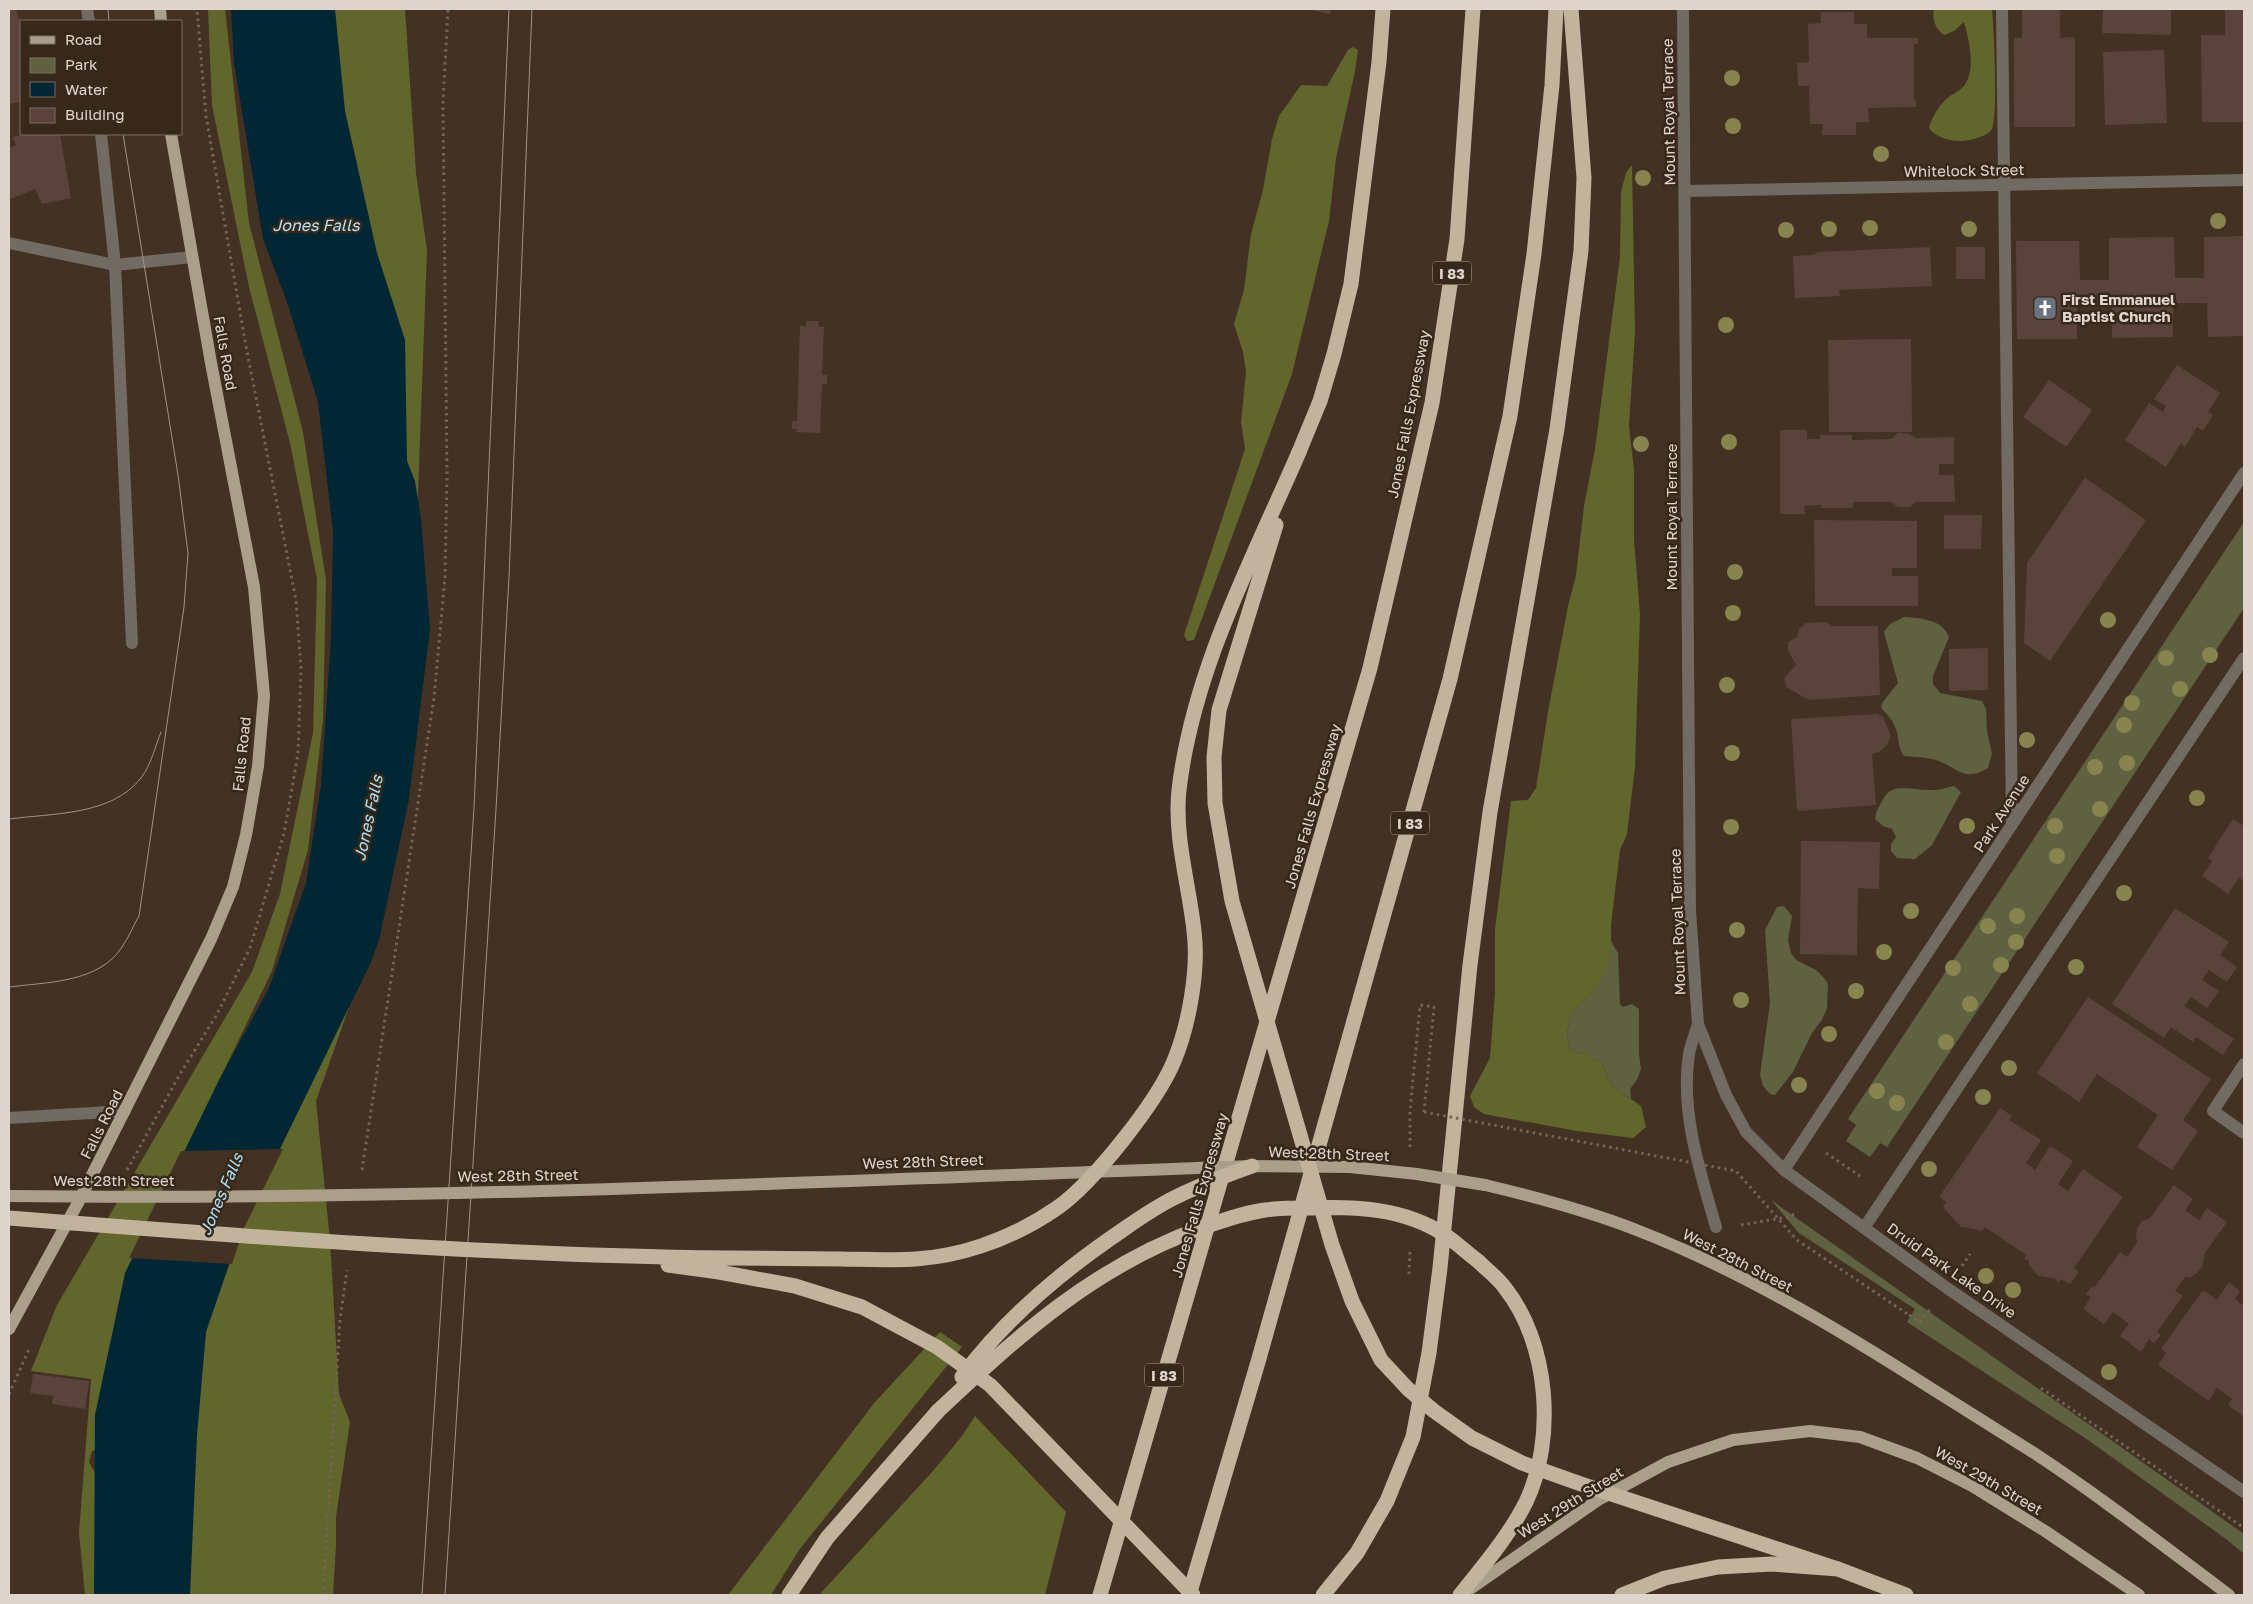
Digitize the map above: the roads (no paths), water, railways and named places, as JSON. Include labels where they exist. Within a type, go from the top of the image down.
[{"type":"highway","points":[[9,1218],[289,1240],[596,1256],[893,1261],[945,1257],[1012,1234],[1060,1206],[1080,1189],[1154,1098],[1174,1061],[1185,1025],[1194,980],[1195,936],[1179,833],[1178,796],[1184,754],[1193,711],[1203,679],[1320,401],[1331,364],[1351,284],[1379,62],[1383,9]]},
{"type":"highway","name":"Jones Falls Expressway","points":[[1100,1595],[1372,658],[1432,403],[1454,258],[1469,83],[1473,9]]},
{"type":"highway","name":"I 83","points":[[1189,1595],[1296,1230],[1454,659],[1512,407],[1536,244],[1552,85],[1556,9]]},
{"type":"highway","points":[[1323,1595],[1357,1553],[1387,1501],[1413,1437],[1428,1353],[1440,1268],[1470,965],[1490,812],[1557,429],[1581,251],[1584,178],[1571,9]]},
{"type":"highway","points":[[1299,452],[1219,710],[1214,757],[1215,803],[1232,901],[1332,1245],[1352,1301],[1381,1360],[1408,1389],[1434,1412],[1472,1438],[1522,1463],[1838,1569],[1906,1595]]},
{"type":"highway","points":[[789,1595],[827,1538],[938,1411],[978,1355],[1054,1280],[1148,1212],[1185,1193],[1252,1166]]},
{"type":"highway","points":[[938,1411],[1001,1352],[1048,1312],[1109,1271],[1170,1239],[1235,1216],[1267,1209],[1367,1208],[1403,1214],[1445,1235],[1478,1262],[1505,1288],[1526,1322],[1538,1358],[1544,1401],[1544,1434],[1538,1470],[1526,1502],[1499,1545],[1461,1595]]},
{"type":"highway","points":[[596,1256],[719,1272],[795,1286],[862,1307],[902,1327],[937,1347],[990,1385],[1193,1595]]},
{"type":"highway","points":[[1622,1595],[1665,1578],[1718,1567],[1772,1564],[1838,1569]]},
{"type":"main road","name":"Falls Road","points":[[9,1329],[79,1201],[125,1111],[182,998],[233,887],[246,835],[258,766],[264,696],[254,587],[192,257],[171,135]]},
{"type":"main road","name":"West 28th Street","points":[[9,1196],[325,1196],[550,1191],[1252,1166],[1350,1167],[1417,1174],[1486,1185],[1559,1203],[1633,1228],[1715,1264],[1810,1316],[1877,1354],[2036,1454],[2155,1539],[2229,1595]]},
{"type":"main road","name":"West 29th Street","points":[[1461,1595],[1598,1500],[1668,1462],[1733,1440],[1810,1431],[1860,1437],[1917,1458],[1997,1501],[2139,1595]]},
{"type":"street","name":"Mount Royal Terrace","points":[[1683,9],[1690,910],[1698,1024]]},
{"type":"street","points":[[2002,9],[2012,825]]},
{"type":"street","points":[[101,135],[115,264],[132,643]]},
{"type":"street","name":"Whitelock Street","points":[[1685,191],[2244,180]]},
{"type":"street","points":[[9,243],[115,264],[192,257]]},
{"type":"street","name":"Park Avenue","points":[[1784,1170],[2244,472]]},
{"type":"street","points":[[1864,1228],[2244,658]]},
{"type":"street","points":[[1698,1024],[1689,1054],[1687,1096],[1700,1174],[1716,1227]]},
{"type":"street","name":"Druid Park Lake Drive","points":[[1698,1024],[1726,1096],[1746,1132],[1784,1170],[1947,1288],[2244,1492]]},
{"type":"street","points":[[2244,1064],[2213,1111],[2244,1133]]},
{"type":"street","points":[[9,1118],[125,1111]]},
{"type":"water","name":"Jones Falls","points":[[231,9],[335,9],[345,111],[377,253],[405,340],[407,461],[415,481],[421,519],[430,629],[409,799],[379,940],[371,962],[242,1227],[206,1332],[197,1435],[190,1595],[94,1595],[95,1415],[125,1273],[219,1080],[269,988],[306,883],[321,785],[331,639],[333,532],[318,402],[287,302],[263,239],[234,63]]},
{"type":"tram line","points":[[108,9],[109,20]]},
{"type":"tram line","points":[[422,1595],[474,808],[509,9]]},
{"type":"tram line","points":[[445,1595],[496,809],[509,577],[532,9]]},
{"type":"tram line","points":[[9,987],[71,979],[100,968],[112,959],[122,947],[139,916],[184,607],[188,553],[178,475],[123,135]]},
{"type":"tram line","points":[[9,819],[80,810],[114,800],[129,790],[141,778],[150,762],[161,732]]},
{"type":"place","name":"First Emmanuel Baptist Church","points":[[2045,308]]}]
